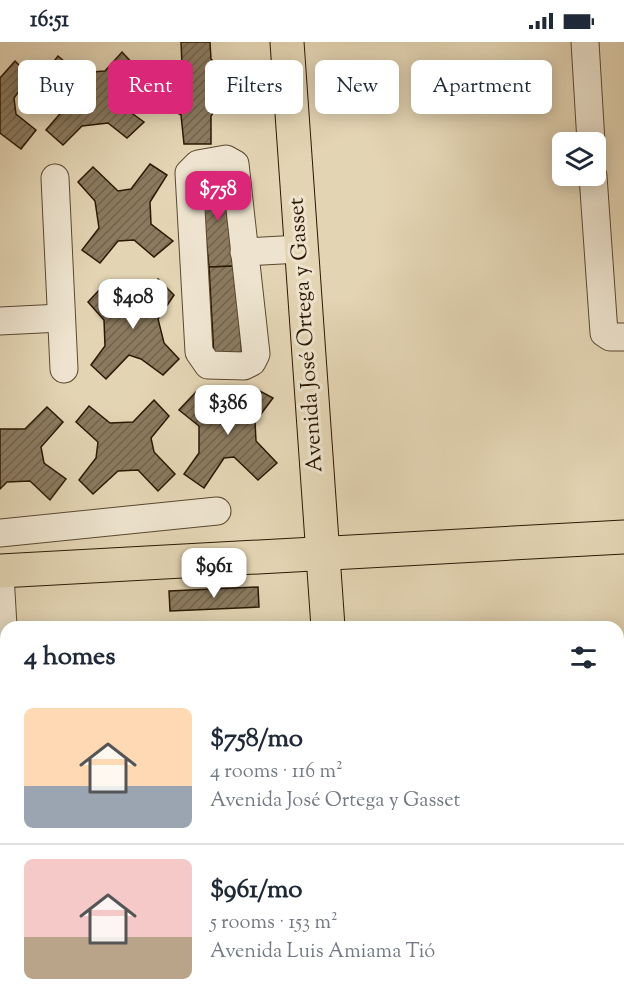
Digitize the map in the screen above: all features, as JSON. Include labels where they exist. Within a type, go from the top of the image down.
[{"type":"main road","name":"Avenida José Ortega y Gasset","points":[[287,42],[328,621]]},
{"type":"main road","points":[[0,573],[324,552],[624,537]]},
{"type":"street","points":[[585,42],[590,132]]},
{"type":"street","points":[[226,159],[235,164],[244,252],[256,354],[252,362],[244,366],[208,365],[199,352],[189,184],[189,173],[198,164],[226,159]]},
{"type":"street","points":[[55,178],[64,369]]},
{"type":"street","points":[[594,186],[604,333],[610,337],[624,337]]},
{"type":"street","points":[[244,252],[300,249]]},
{"type":"street","points":[[0,321],[61,318]]},
{"type":"street","points":[[0,533],[217,511]]},
{"type":"street","points":[[0,573],[3,621]]},
{"type":"building","points":[[181,42],[210,42],[212,60],[205,60],[205,114],[212,114],[211,144],[184,144],[179,114],[193,114],[193,60],[182,60]]},
{"type":"building","points":[[122,52],[129,60],[115,60]]},
{"type":"building","points":[[15,61],[18,64],[18,92],[14,98],[16,114],[36,130],[21,149],[0,133],[0,78]]},
{"type":"building","points":[[108,68],[108,114],[133,114],[144,122],[127,138],[108,123],[82,126],[63,145],[46,130],[60,114],[96,114],[96,72],[105,71]]},
{"type":"building","points":[[150,164],[167,175],[150,202],[151,224],[173,241],[154,257],[134,240],[118,241],[100,263],[82,250],[99,228],[95,201],[78,182],[93,167],[118,191],[131,189]]},
{"type":"building","points":[[229,178],[236,266],[209,267],[200,180]]},
{"type":"building","points":[[236,266],[242,357],[214,356],[209,267]]},
{"type":"building","points":[[158,279],[174,295],[158,319],[164,343],[179,359],[163,375],[141,359],[129,355],[106,379],[91,365],[105,346],[104,320],[88,302],[103,286],[125,306],[139,303]]},
{"type":"building","points":[[254,388],[273,398],[255,422],[256,441],[277,463],[258,480],[234,457],[224,458],[204,488],[184,474],[199,453],[199,426],[179,410],[196,392],[220,411],[234,411]]},
{"type":"building","points":[[154,400],[169,416],[151,438],[154,452],[175,474],[158,491],[138,470],[118,471],[93,494],[79,480],[96,458],[98,442],[76,422],[89,406],[110,423],[133,422]]},
{"type":"building","points":[[47,407],[63,422],[41,447],[44,463],[66,479],[50,500],[30,481],[7,482],[0,489],[0,429],[25,429]]},
{"type":"building","points":[[258,587],[259,607],[170,611],[169,591]]}]
